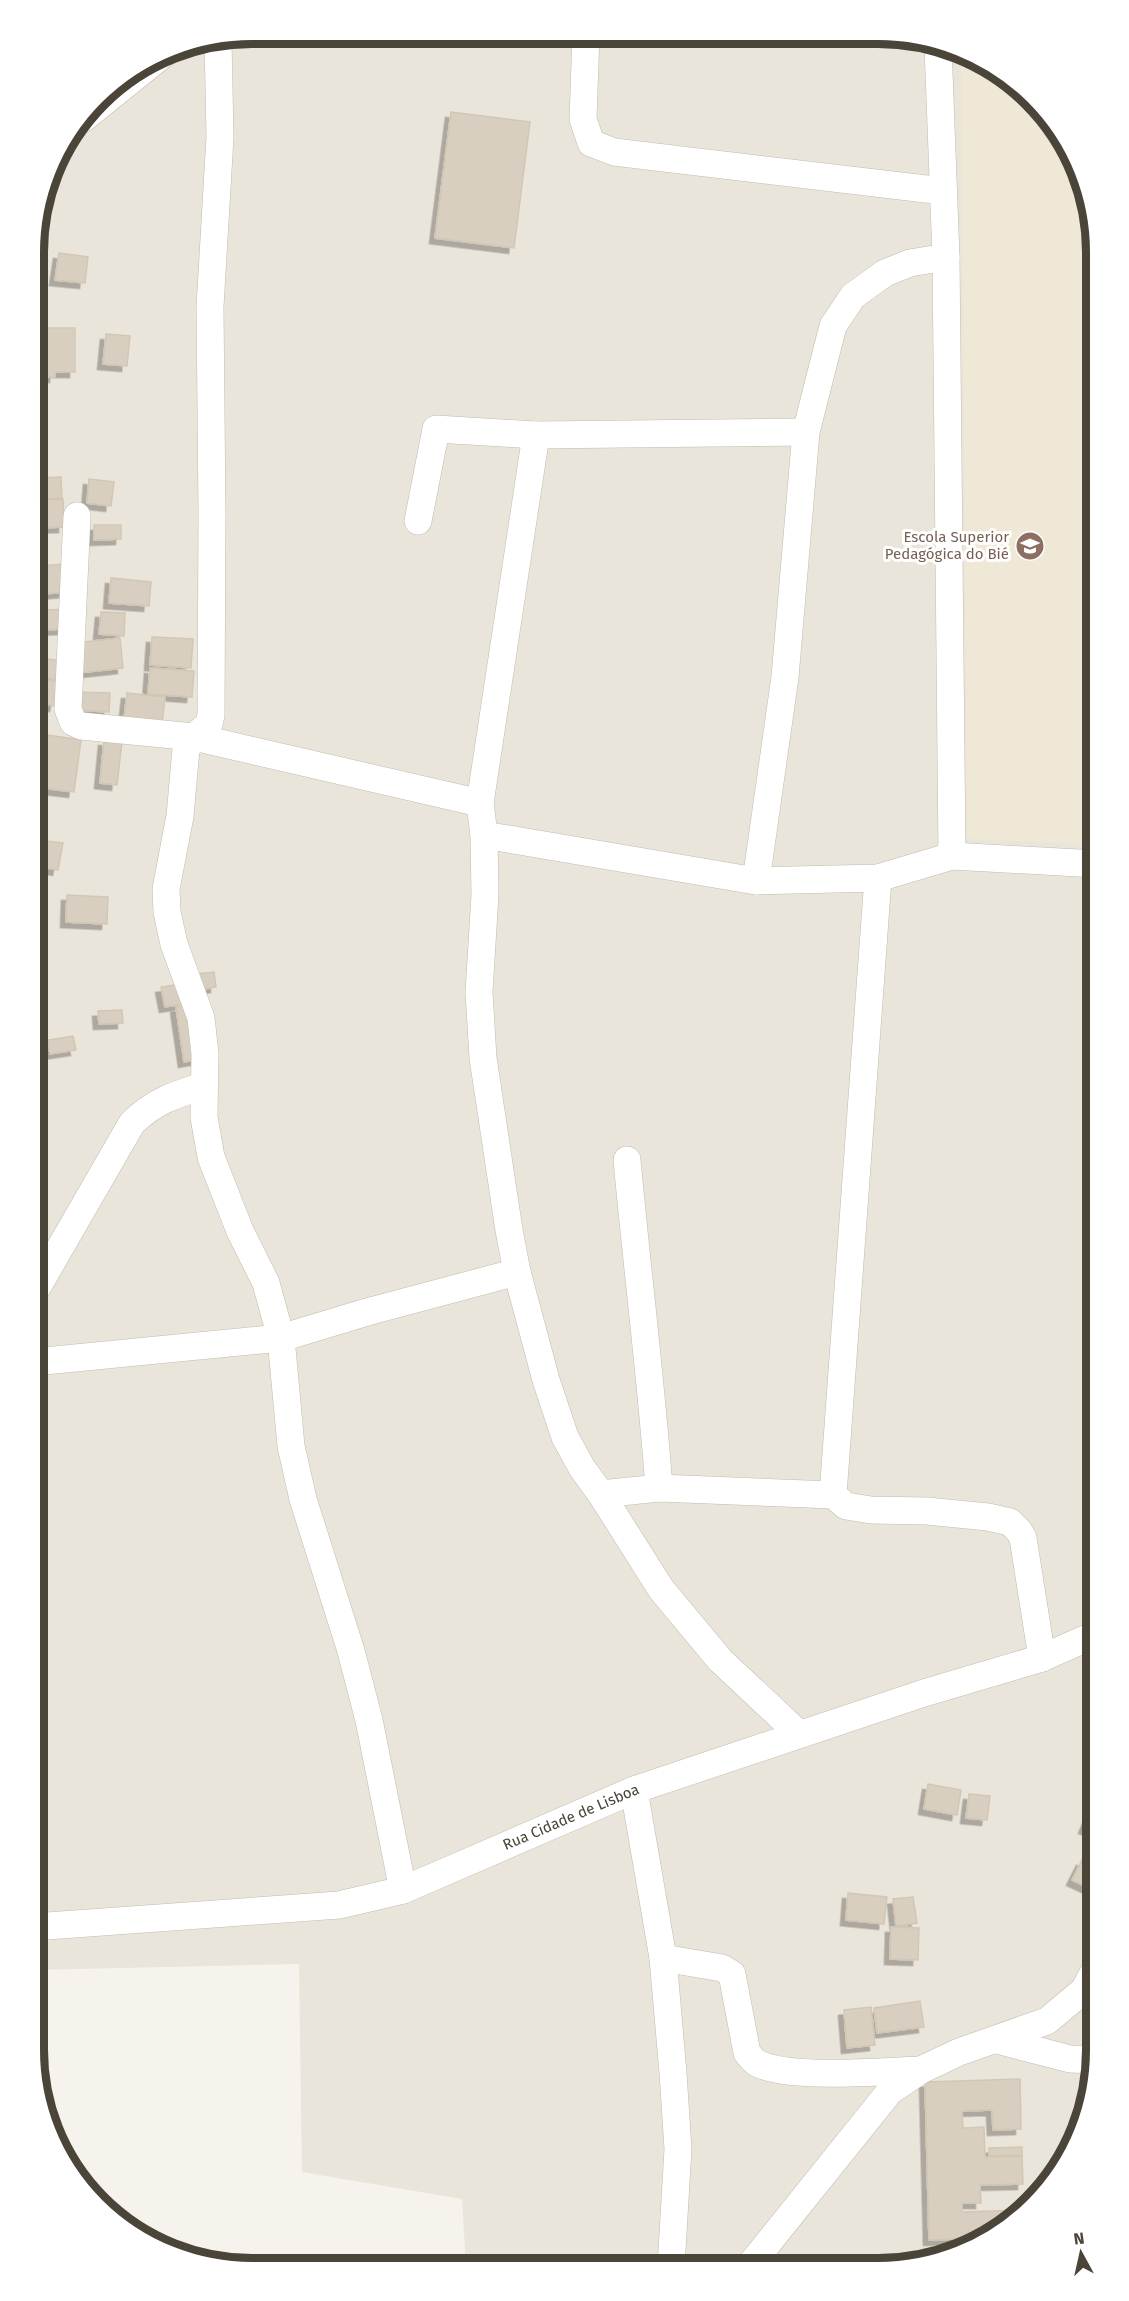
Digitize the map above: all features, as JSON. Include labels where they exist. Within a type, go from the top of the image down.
[{"type":"street","points":[[586,44],[583,119],[591,143],[614,152],[943,191]]},
{"type":"street","points":[[218,46],[220,137],[210,307],[213,513],[211,716],[209,724],[194,737],[186,749],[180,816],[166,889],[167,912],[174,944],[201,1018],[205,1054],[204,1117],[211,1157],[240,1232],[266,1283],[282,1338],[291,1446],[303,1499],[351,1651],[369,1720],[403,1890]]},
{"type":"street","points":[[938,53],[946,257],[952,856]]},
{"type":"street","points":[[756,881],[785,677],[806,432],[833,326],[853,296],[885,273],[910,263],[946,257]]},
{"type":"street","points":[[418,521],[436,429],[536,435],[806,432]]},
{"type":"street","points":[[536,435],[480,803],[484,835],[485,895],[479,992],[483,1058],[508,1230],[546,1380],[565,1437],[582,1468],[661,1589],[720,1660],[799,1734]]},
{"type":"street","points":[[77,516],[68,709],[73,722],[81,726],[194,737],[480,803]]},
{"type":"street","points":[[484,835],[756,881],[878,878],[952,856],[1086,863]]},
{"type":"street","points":[[833,1495],[878,878]]},
{"type":"street","points":[[44,1276],[132,1123],[147,1109],[168,1096],[203,1086]]},
{"type":"street","points":[[627,1160],[637,1269],[650,1368],[659,1488]]},
{"type":"street","points":[[44,1361],[282,1338],[367,1312],[517,1272]]},
{"type":"street","points":[[601,1494],[659,1488],[833,1495],[846,1506],[871,1510],[927,1511],[988,1517],[1010,1522],[1023,1538],[1042,1658]]},
{"type":"street","name":"Rua Cidade de Lisboa","points":[[44,1926],[339,1905],[403,1890],[634,1790],[799,1734],[1042,1658],[1085,1639]]},
{"type":"street","points":[[634,1790],[663,1958],[678,2149],[672,2258]]},
{"type":"street","points":[[663,1958],[722,1968],[732,1974],[747,2053],[756,2062],[782,2069],[811,2072],[921,2070]]},
{"type":"street","points":[[762,2258],[890,2091],[921,2070],[958,2052],[1047,2022],[1085,1988]]},
{"type":"street","points":[[997,2040],[1070,2059],[1085,2060]]},
{"type":"shaded area","points":[[891,44],[944,55],[969,65],[1015,95],[1034,114],[1050,136],[1064,160],[1074,185],[1084,225],[1086,252],[1085,2063],[1081,2090],[1070,2129],[1058,2153],[1042,2176],[1015,2206],[969,2236],[944,2246],[904,2256],[877,2258],[465,2258],[462,2199],[302,2172],[299,1964],[44,1970],[44,238],[48,211],[59,172],[79,136],[95,114],[114,95],[148,71],[172,59],[225,45]]},
{"type":"shaded area","name":"Escola Superior Pedagógica do Bié","points":[[961,62],[993,79],[1015,95],[1034,114],[1050,136],[1064,160],[1074,185],[1084,225],[1086,252],[1086,844],[967,839]]},
{"type":"building","points":[[451,112],[530,122],[514,248],[435,238]]},
{"type":"building","points":[[59,253],[88,257],[85,283],[55,280]]},
{"type":"building","points":[[44,328],[75,328],[75,372],[55,372],[55,377],[44,377]]},
{"type":"building","points":[[106,334],[130,336],[127,366],[103,364]]},
{"type":"building","points":[[61,477],[62,498],[44,499],[44,478]]},
{"type":"building","points":[[89,479],[114,482],[111,506],[87,503]]},
{"type":"building","points":[[63,499],[64,527],[44,528],[44,500]]},
{"type":"building","points":[[94,525],[121,525],[121,539],[94,540]]},
{"type":"building","points":[[65,564],[68,592],[44,594],[44,566]]},
{"type":"building","points":[[111,578],[151,582],[149,606],[109,603]]},
{"type":"building","points":[[65,609],[66,629],[44,630],[44,614],[47,614],[47,610]]},
{"type":"building","points":[[101,612],[125,613],[124,636],[99,634]]},
{"type":"building","points":[[152,637],[193,639],[191,668],[150,665]]},
{"type":"building","points":[[120,638],[123,668],[78,673],[75,643]]},
{"type":"building","points":[[44,659],[67,662],[64,681],[44,678]]},
{"type":"building","points":[[150,668],[194,671],[192,697],[148,694]]},
{"type":"building","points":[[44,679],[59,682],[55,706],[44,704]]},
{"type":"building","points":[[76,692],[110,693],[109,712],[75,710]]},
{"type":"building","points":[[127,693],[165,697],[162,724],[124,719]]},
{"type":"building","points":[[44,734],[81,740],[74,792],[44,788]]},
{"type":"building","points":[[104,740],[122,742],[117,785],[100,783]]},
{"type":"building","points":[[44,841],[63,843],[58,870],[44,868]]},
{"type":"building","points":[[67,895],[108,897],[107,924],[66,922]]},
{"type":"building","points":[[214,972],[216,987],[199,990],[197,974]]},
{"type":"building","points":[[180,984],[184,1004],[165,1007],[161,987]]},
{"type":"building","points":[[194,1004],[202,1059],[184,1062],[176,1007]]},
{"type":"building","points":[[122,1010],[123,1023],[99,1024],[98,1011]]},
{"type":"building","points":[[73,1036],[76,1050],[50,1054],[48,1040]]},
{"type":"building","points":[[928,1784],[961,1790],[957,1815],[924,1809]]},
{"type":"building","points":[[969,1794],[990,1796],[987,1820],[966,1818]]},
{"type":"building","points":[[1082,1860],[1085,1861],[1085,1886],[1072,1880]]},
{"type":"building","points":[[848,1893],[887,1897],[884,1924],[846,1920]]},
{"type":"building","points":[[913,1897],[917,1923],[896,1926],[893,1899]]},
{"type":"building","points":[[891,1927],[919,1928],[918,1960],[890,1959]]},
{"type":"building","points":[[920,2001],[924,2027],[877,2033],[874,2008]]},
{"type":"building","points":[[871,2007],[875,2045],[847,2048],[844,2010]]},
{"type":"building","points":[[1020,2079],[1021,2129],[993,2130],[992,2110],[962,2111],[963,2128],[984,2127],[985,2157],[1022,2156],[1023,2184],[980,2185],[981,2203],[962,2203],[962,2212],[1009,2210],[962,2239],[929,2240],[925,2082]]},
{"type":"building","points":[[1022,2147],[1022,2155],[989,2156],[989,2148]]},
{"type":"place","name":"Escola Superior Pedagógica do Bié","points":[[1030,546]]}]
